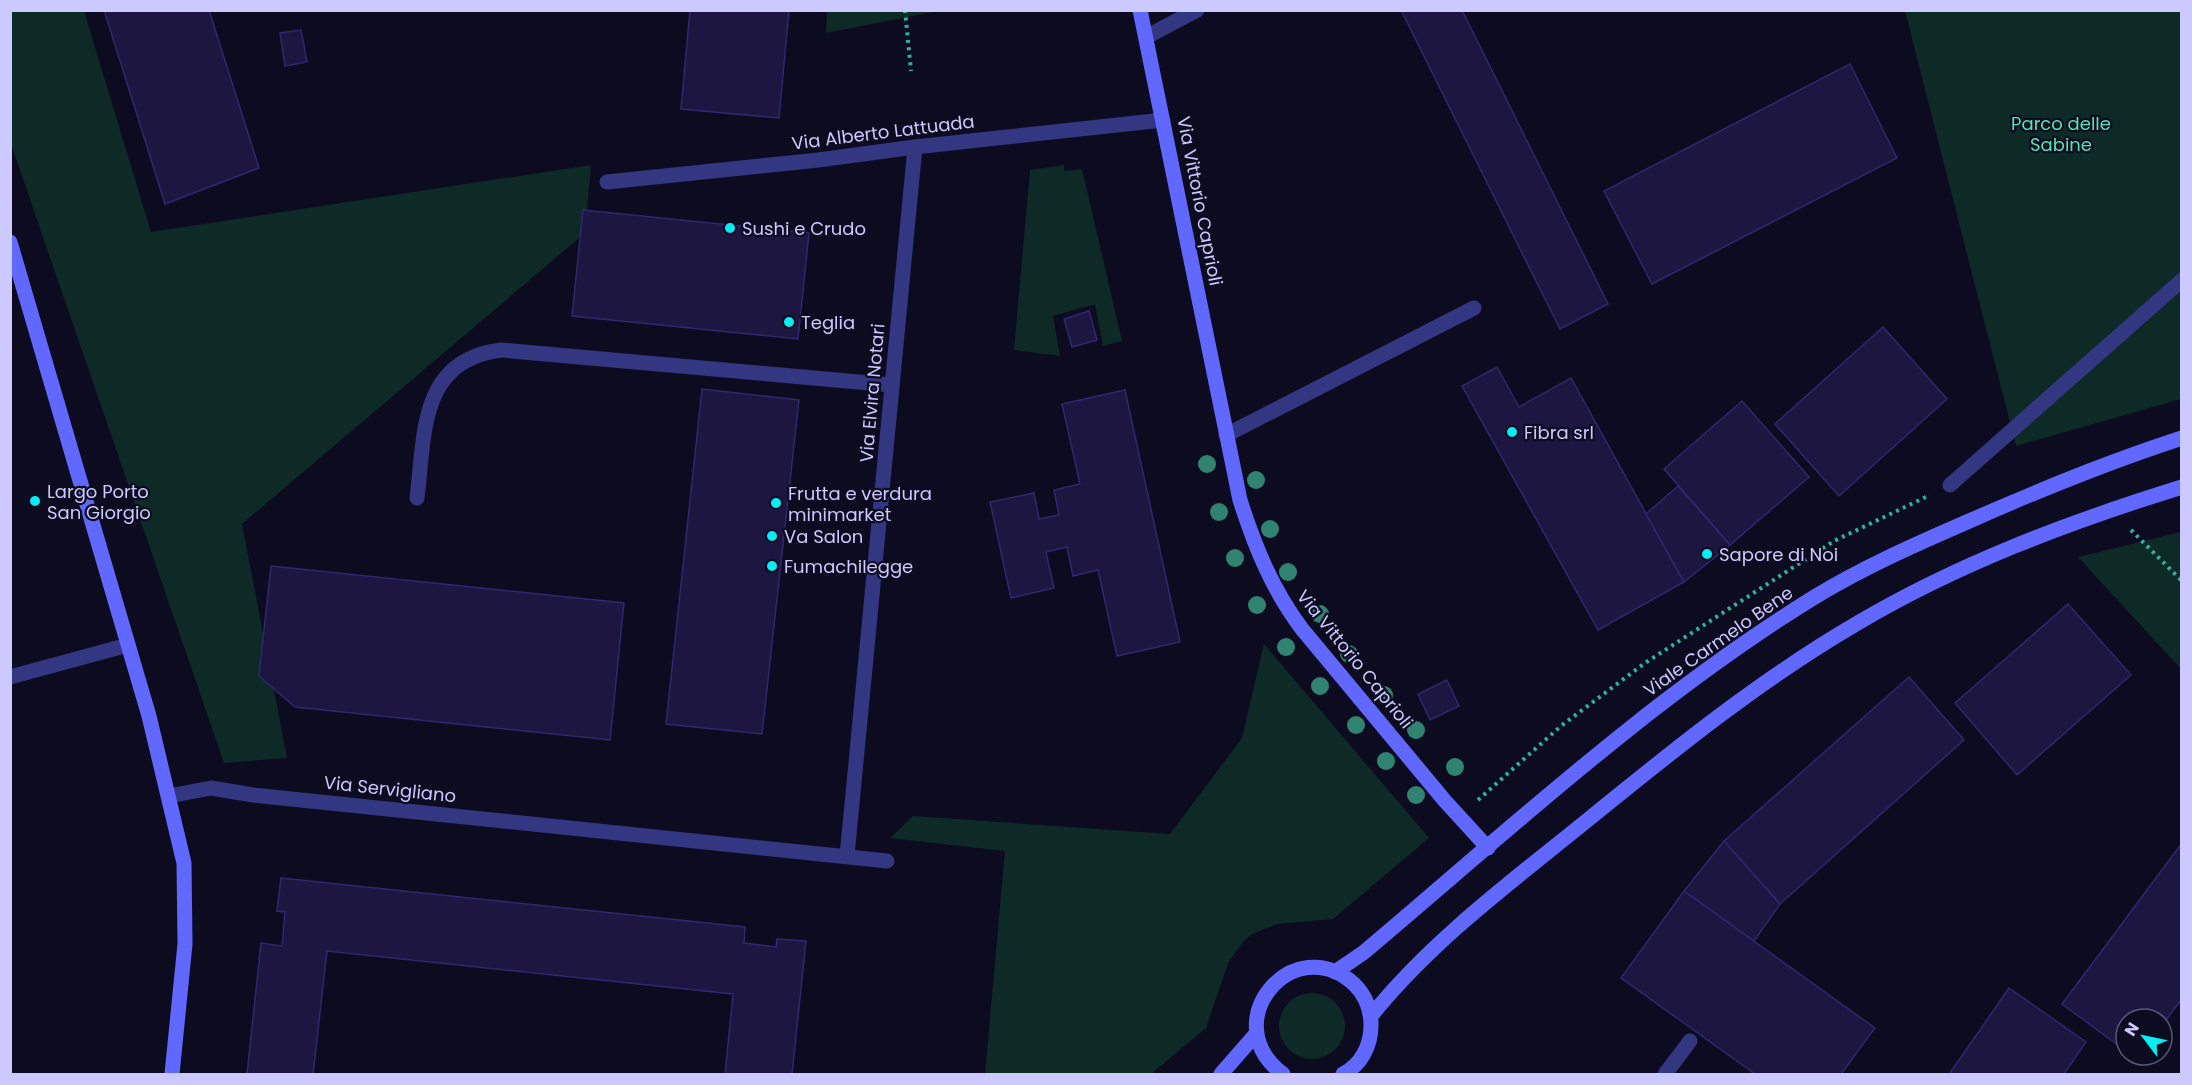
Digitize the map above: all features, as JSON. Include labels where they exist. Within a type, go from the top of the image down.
[{"type":"street","name":"Via Vittorio Caprioli","points":[[1140,10],[1226,435],[1245,516],[1268,576],[1283,603],[1302,629],[1488,848]]},
{"type":"street","points":[[1146,37],[1197,10]]},
{"type":"street","name":"Via Alberto Lattuada","points":[[607,182],[1163,120]]},
{"type":"street","name":"Via Elvira Notari","points":[[848,856],[915,147]]},
{"type":"street","points":[[10,242],[16,287],[128,645],[169,796],[184,863],[185,944],[172,1074]]},
{"type":"street","points":[[1950,486],[2181,280]]},
{"type":"street","points":[[1226,435],[1473,308]]},
{"type":"street","points":[[417,498],[429,404],[444,377],[455,366],[483,352],[501,350],[892,385]]},
{"type":"street","name":"Viale Carmelo Bene","points":[[1335,972],[1363,953],[1654,709],[1738,647],[1814,598],[1887,558],[2009,504],[2088,470],[2181,438]]},
{"type":"street","points":[[1371,1016],[1409,973],[1523,872],[1675,751],[1805,656],[1872,615],[1955,572],[2055,531],[2181,487]]},
{"type":"street","points":[[10,677],[128,645]]},
{"type":"street","name":"Via Servigliano","points":[[169,796],[211,788],[264,796],[887,861]]},
{"type":"street","points":[[1283,1074],[1265,1058],[1256,1034],[1257,1017],[1262,1000],[1271,986],[1284,975],[1301,969],[1318,968],[1335,972],[1348,979],[1359,989],[1371,1016],[1368,1046],[1360,1060],[1348,1073]]},
{"type":"street","points":[[1221,1074],[1256,1034]]},
{"type":"street","points":[[1665,1074],[1690,1041]]},
{"type":"path","points":[[905,10],[911,71]]},
{"type":"path","points":[[1460,817],[1533,749],[1644,663],[1834,541],[1950,486]]},
{"type":"path","points":[[2131,530],[2181,581]]},
{"type":"green space","points":[[828,10],[938,11],[826,33]]},
{"type":"green space","points":[[10,11],[84,11],[151,232],[591,165],[585,233],[242,524],[287,758],[224,763],[11,144]]},
{"type":"green space","name":"Parco delle Sabine","points":[[1905,11],[2181,11],[2181,399],[2016,446]]},
{"type":"green space","points":[[1064,165],[1064,171],[1082,169],[1122,341],[1103,346],[1095,304],[1053,316],[1060,356],[1014,350],[1030,170]]},
{"type":"green space","points":[[2182,532],[2181,669],[2078,557]]},
{"type":"green space","points":[[1264,644],[1429,838],[1333,919],[1277,924],[1252,934],[1243,942],[1228,963],[1206,1028],[1151,1074],[985,1074],[1005,851],[890,838],[913,816],[1170,834],[1242,738]]},
{"type":"green space","points":[[1312,993],[1325,996],[1335,1003],[1342,1013],[1345,1026],[1342,1039],[1335,1049],[1325,1056],[1312,1059],[1299,1056],[1289,1049],[1282,1039],[1279,1026],[1282,1013],[1289,1003],[1299,996]]},
{"type":"building","points":[[104,10],[209,10],[259,168],[165,204]]},
{"type":"building","points":[[690,10],[789,10],[779,118],[681,109]]},
{"type":"building","points":[[1401,10],[1462,10],[1608,304],[1560,329]]},
{"type":"building","points":[[301,30],[307,62],[285,66],[280,33]]},
{"type":"building","points":[[1850,64],[1897,158],[1652,284],[1604,191]]},
{"type":"building","points":[[583,210],[809,233],[798,339],[572,316]]},
{"type":"building","points":[[1089,311],[1097,340],[1072,347],[1064,319]]},
{"type":"building","points":[[1883,327],[1947,399],[1839,496],[1775,424]]},
{"type":"building","points":[[1497,367],[1519,407],[1571,378],[1684,582],[1598,630],[1462,386]]},
{"type":"building","points":[[702,389],[799,400],[762,734],[666,724]]},
{"type":"building","points":[[1125,390],[1180,642],[1117,656],[1098,570],[1073,576],[1067,547],[1046,552],[1054,588],[1011,598],[990,502],[1034,493],[1039,519],[1059,515],[1054,490],[1080,484],[1062,404]]},
{"type":"building","points":[[1742,401],[1809,477],[1730,545],[1664,469]]},
{"type":"building","points":[[1678,486],[1730,545],[1684,582],[1646,514]]},
{"type":"building","points":[[271,566],[624,603],[610,740],[295,707],[259,676]]},
{"type":"building","points":[[2068,604],[2131,675],[2017,775],[1955,703]]},
{"type":"building","points":[[1909,677],[1964,740],[1780,904],[1724,841]]},
{"type":"building","points":[[1447,680],[1459,706],[1430,720],[1418,694]]},
{"type":"building","points":[[1724,841],[1780,904],[1754,941],[1684,891]]},
{"type":"building","points":[[2182,843],[2182,999],[2174,1009],[2174,1007],[2114,1007],[2114,1042],[2062,1004]]},
{"type":"building","points":[[281,878],[745,927],[744,943],[776,947],[777,939],[806,941],[792,1074],[725,1074],[733,994],[327,951],[313,1074],[247,1074],[261,943],[282,946],[285,912],[277,911]]},
{"type":"building","points":[[1684,891],[1875,1028],[1841,1074],[1755,1074],[1621,978]]},
{"type":"building","points":[[2009,988],[2086,1042],[2064,1074],[1950,1073]]},
{"type":"place","name":"Sushi e Crudo","points":[[730,228]]},
{"type":"place","name":"Teglia","points":[[789,322]]},
{"type":"place","name":"Fibra srl","points":[[1512,432]]},
{"type":"place","name":"Largo Porto San Giorgio","points":[[35,501]]},
{"type":"place","name":"Frutta e verdura minimarket","points":[[776,503]]},
{"type":"place","name":"Va Salon","points":[[772,536]]},
{"type":"place","name":"Sapore di Noi","points":[[1707,554]]},
{"type":"place","name":"Fumachilegge","points":[[772,566]]}]
